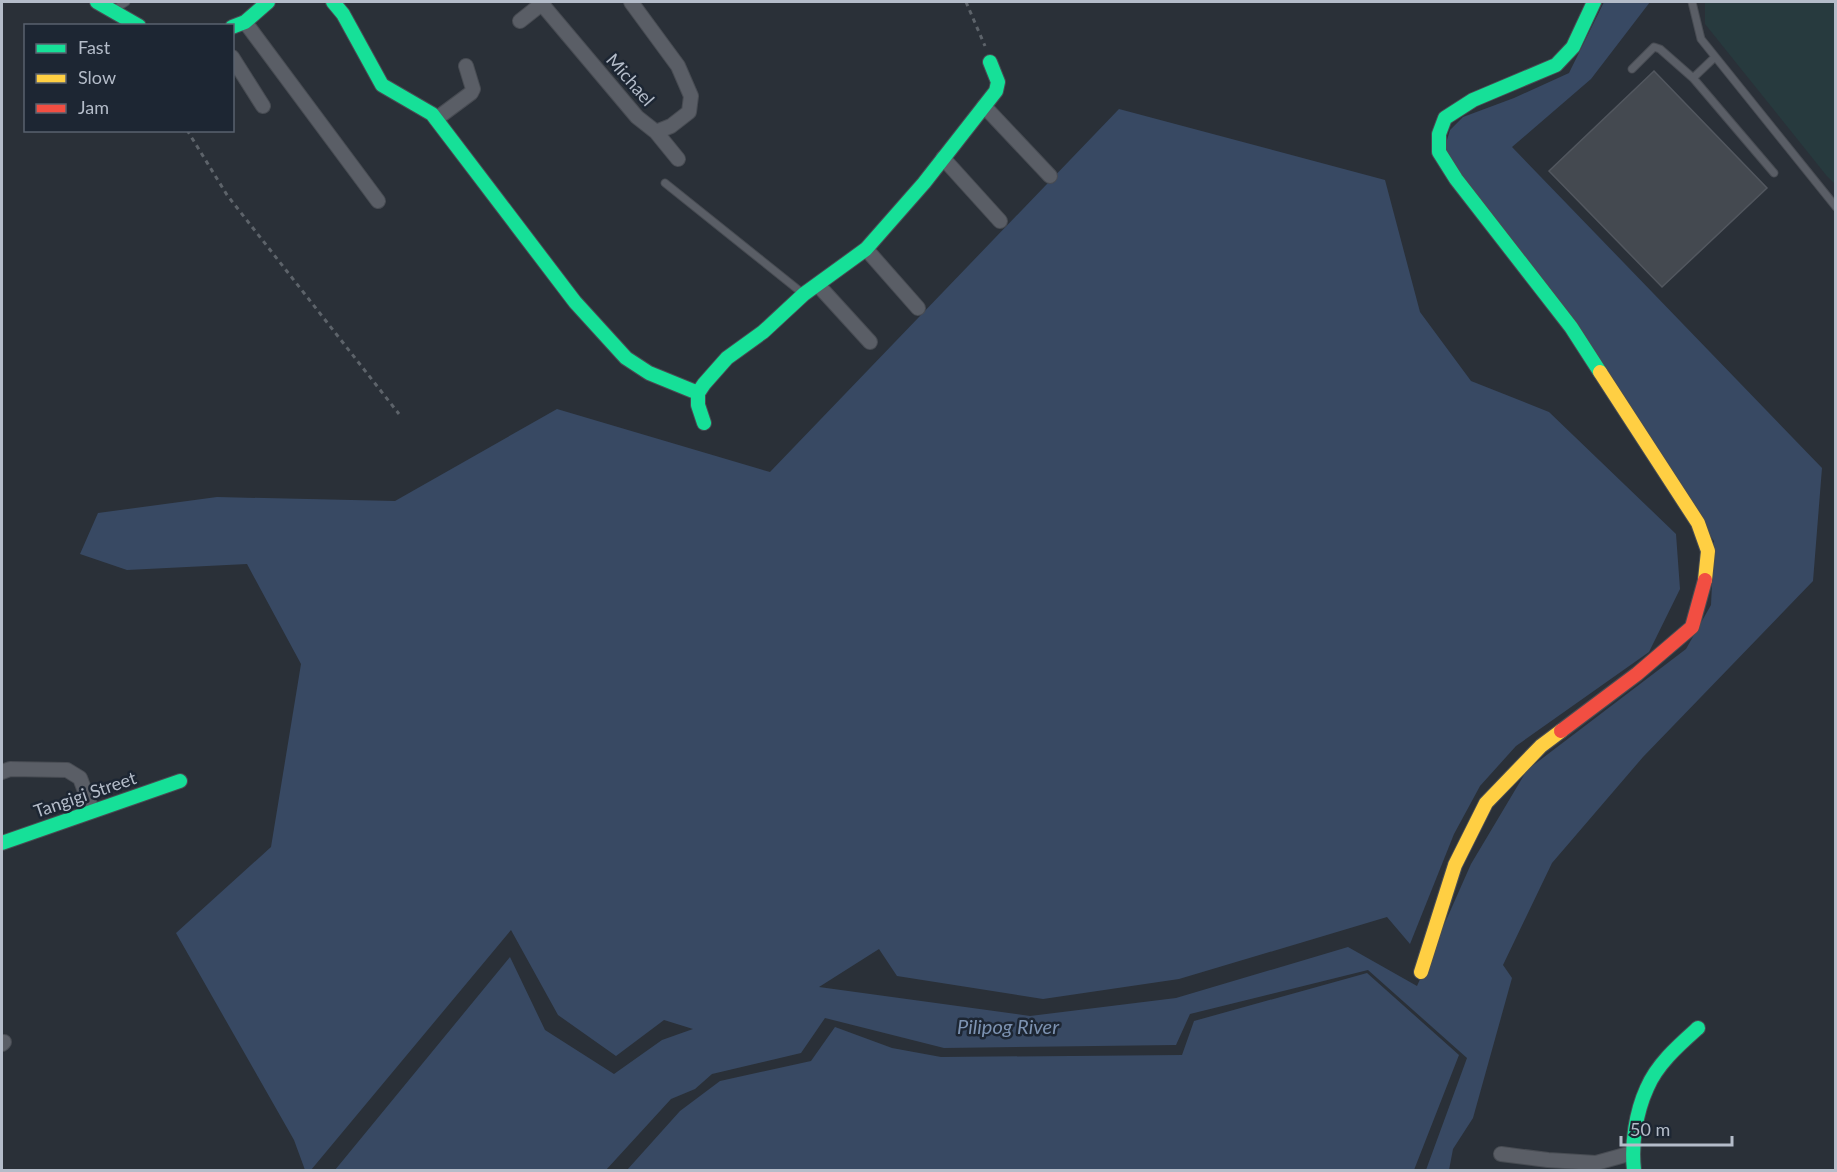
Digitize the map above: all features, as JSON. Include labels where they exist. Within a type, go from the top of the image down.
[{"type":"street","points":[[97,2],[136,24]]},
{"type":"street","points":[[268,2],[239,24],[378,201]]},
{"type":"street","points":[[333,2],[343,14],[382,85],[432,114],[574,302],[626,358],[649,374],[698,393]]},
{"type":"street","points":[[520,21],[543,2]]},
{"type":"street","name":"Michael","points":[[543,2],[636,117],[656,132],[671,126],[689,111],[691,96],[678,66],[631,2]]},
{"type":"street","points":[[1421,972],[1455,865],[1486,803],[1541,746],[1637,674],[1692,627],[1706,580],[1708,551],[1698,523],[1571,327],[1456,179],[1439,152],[1439,134],[1445,118],[1473,100],[1556,65],[1573,47],[1594,2]]},
{"type":"street","points":[[234,60],[263,106]]},
{"type":"street","points":[[704,423],[698,405],[698,393],[704,384],[727,358],[763,332],[804,294],[867,249],[943,158],[997,87],[998,82],[990,62]]},
{"type":"street","points":[[436,119],[471,93],[473,89],[466,66]]},
{"type":"street","points":[[984,106],[1050,176]]},
{"type":"street","points":[[656,132],[678,159]]},
{"type":"street","points":[[943,158],[1000,221]]},
{"type":"street","points":[[867,249],[918,308]]},
{"type":"street","points":[[818,285],[870,342]]},
{"type":"street","points":[[2,772],[10,769],[67,770],[80,778],[92,810]]},
{"type":"street","name":"Tangigi Street","points":[[2,843],[180,781]]},
{"type":"street","points":[[1634,1170],[1632,1153],[1639,1113],[1647,1087],[1672,1052],[1698,1028]]},
{"type":"street","points":[[1501,1154],[1548,1160],[1596,1162],[1632,1153]]},
{"type":"lane","points":[[113,11],[126,2]]},
{"type":"lane","points":[[1692,2],[1701,39],[1836,207]]},
{"type":"lane","points":[[1632,69],[1654,47],[1660,49],[1693,78],[1774,173]]},
{"type":"lane","points":[[1693,78],[1715,57]]},
{"type":"lane","points":[[665,183],[804,294]]},
{"type":"path","points":[[966,2],[990,62]]},
{"type":"path","points":[[188,132],[227,195],[399,414]]},
{"type":"green space","points":[[1705,2],[1835,2],[1835,184],[1705,24]]},
{"type":"water","name":"Pilipog River","points":[[1604,2],[1650,2],[1591,79],[1512,147],[1822,468],[1813,581],[1643,757],[1552,863],[1503,965],[1512,978],[1473,1118],[1453,1149],[1449,1170],[1426,1170],[1467,1058],[1368,970],[1190,1014],[1176,1045],[944,1048],[825,1018],[801,1053],[712,1074],[695,1089],[671,1099],[606,1170],[335,1170],[510,957],[545,1030],[614,1074],[662,1040],[693,1029],[664,1020],[616,1056],[558,1015],[511,930],[311,1170],[305,1170],[294,1140],[176,933],[271,847],[301,664],[247,564],[127,570],[80,554],[98,513],[217,497],[395,501],[557,409],[770,472],[1119,109],[1385,180],[1420,312],[1471,381],[1549,412],[1676,534],[1680,589],[1649,652],[1516,746],[1480,786],[1454,834],[1410,944],[1387,917],[1179,979],[1043,999],[897,976],[879,949],[819,987],[1030,1016],[1176,998],[1348,947],[1417,986],[1471,864],[1527,770],[1686,649],[1711,605],[1714,541],[1444,150],[1450,130],[1463,117],[1514,98],[1569,73]]},
{"type":"water","points":[[1367,973],[1459,1055],[1414,1170],[627,1170],[680,1111],[720,1081],[811,1061],[835,1027],[892,1048],[941,1057],[1182,1055],[1194,1021]]},
{"type":"building","points":[[1654,71],[1767,188],[1662,287],[1549,171]]},
{"type":"traffic: fast","points":[[97,2],[136,24]]},
{"type":"traffic: fast","points":[[234,26],[245,22],[268,2]]},
{"type":"traffic: fast","points":[[333,2],[343,14],[382,85],[432,114],[575,302],[626,358],[649,373],[698,393]]},
{"type":"traffic: fast","points":[[1594,2],[1573,47],[1556,65],[1473,100],[1445,118],[1439,134],[1439,152],[1456,179],[1571,327],[1600,372]]},
{"type":"traffic: fast","points":[[704,423],[698,405],[698,393],[704,384],[727,358],[763,332],[804,294],[866,249],[924,183],[996,91],[998,82],[990,62]]},
{"type":"traffic: fast","points":[[2,843],[180,781]]},
{"type":"traffic: fast","points":[[1634,1170],[1635,1128],[1651,1079],[1676,1048],[1698,1028]]},
{"type":"traffic: slow","points":[[1600,372],[1698,523],[1708,551],[1705,580]]},
{"type":"traffic: slow","points":[[1421,972],[1455,865],[1486,803],[1541,746],[1561,731]]},
{"type":"traffic: jam","points":[[1561,731],[1637,674],[1692,627],[1705,580]]}]
